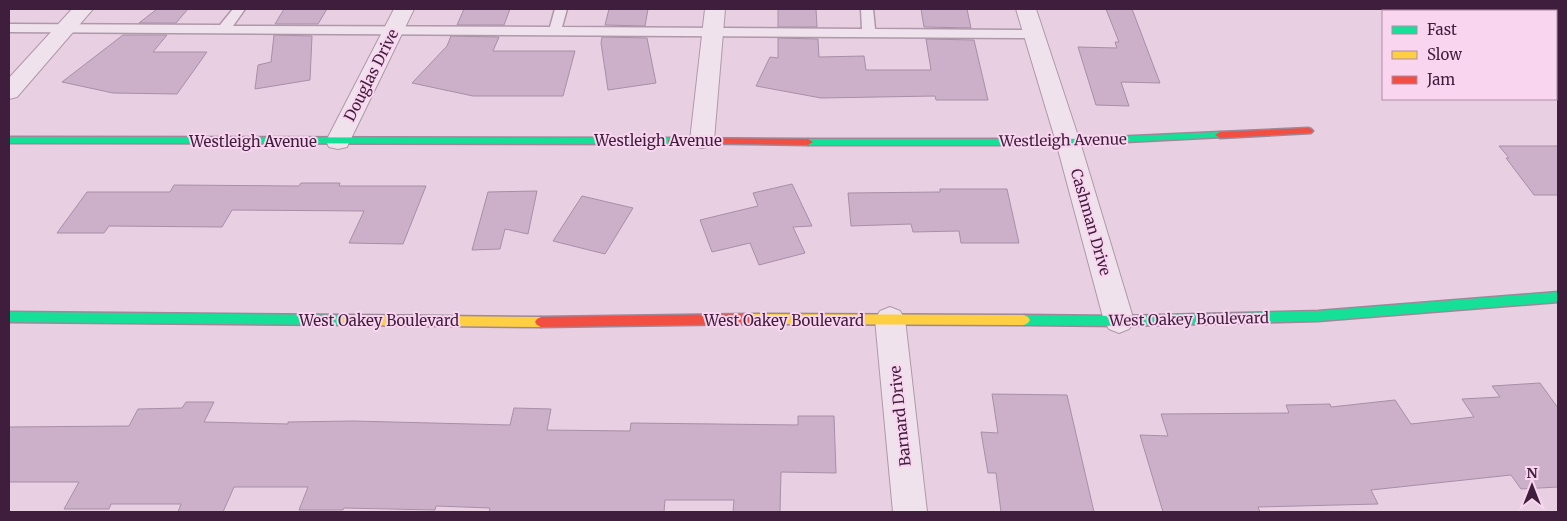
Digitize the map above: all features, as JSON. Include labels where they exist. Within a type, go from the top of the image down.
[{"type":"street","points":[[9,92],[83,9]]},
{"type":"street","name":"Douglas Drive","points":[[338,141],[404,9]]},
{"type":"street","points":[[702,140],[715,9]]},
{"type":"street","name":"Cashman Drive","points":[[1026,9],[1068,142],[1119,321]]},
{"type":"street","name":"Westleigh Avenue","points":[[9,140],[1068,142],[1308,131]]},
{"type":"street","name":"West Oakey Boulevard","points":[[9,317],[568,322],[890,319],[1119,321],[1318,316],[1558,298]]},
{"type":"street","name":"Barnard Drive","points":[[890,319],[910,512]]},
{"type":"lane","points":[[224,29],[239,9]]},
{"type":"lane","points":[[555,31],[562,9]]},
{"type":"lane","points":[[867,9],[869,34]]},
{"type":"lane","points":[[9,28],[1033,34]]},
{"type":"building","points":[[157,9],[188,9],[176,23],[139,23]]},
{"type":"building","points":[[284,9],[327,9],[318,24],[275,24]]},
{"type":"building","points":[[464,9],[510,9],[504,25],[457,25]]},
{"type":"building","points":[[609,9],[648,9],[645,26],[605,25]]},
{"type":"building","points":[[778,9],[816,9],[817,27],[778,27]]},
{"type":"building","points":[[921,9],[967,9],[971,28],[924,27]]},
{"type":"building","points":[[1106,9],[1132,9],[1160,83],[1121,82],[1129,106],[1096,105],[1078,47],[1117,48],[1115,42],[1119,42]]},
{"type":"building","points":[[123,35],[167,35],[153,52],[207,52],[177,94],[113,93],[62,82]]},
{"type":"building","points":[[274,35],[312,36],[310,80],[255,89],[258,65],[271,62]]},
{"type":"building","points":[[451,36],[499,37],[493,51],[575,51],[563,96],[473,96],[412,83],[447,46]]},
{"type":"building","points":[[602,37],[647,38],[656,83],[608,90],[601,43]]},
{"type":"building","points":[[778,38],[818,39],[819,57],[864,56],[866,70],[931,70],[926,39],[974,40],[988,100],[936,100],[935,96],[821,98],[756,86],[770,57],[778,58]]},
{"type":"building","points":[[1499,146],[1558,146],[1558,195],[1534,195]]},
{"type":"building","points":[[301,183],[340,183],[339,186],[426,186],[403,244],[349,243],[364,211],[232,210],[222,227],[109,226],[104,233],[57,233],[87,192],[170,192],[174,185],[299,186]]},
{"type":"building","points":[[792,184],[812,226],[793,227],[805,253],[759,265],[750,243],[712,252],[700,220],[758,206],[753,193]]},
{"type":"building","points":[[940,189],[1007,189],[1019,243],[961,243],[959,231],[913,232],[911,224],[851,226],[848,193],[940,192]]},
{"type":"building","points":[[537,191],[528,234],[505,229],[500,249],[472,250],[488,192]]},
{"type":"building","points":[[582,196],[633,208],[605,254],[553,241]]},
{"type":"building","points":[[1540,383],[1558,408],[1558,487],[1521,489],[1511,475],[1371,490],[1378,504],[1258,507],[1260,512],[1163,512],[1140,435],[1168,436],[1161,414],[1289,413],[1286,405],[1330,404],[1331,407],[1395,400],[1411,424],[1474,417],[1462,399],[1500,397],[1492,386]]},
{"type":"building","points":[[992,394],[1067,395],[1094,512],[1001,512],[996,473],[988,473],[981,432],[998,433]]},
{"type":"building","points":[[186,402],[214,402],[204,422],[288,424],[288,422],[353,421],[510,425],[514,408],[551,409],[547,430],[630,431],[631,423],[798,425],[798,416],[834,416],[836,473],[781,472],[780,512],[733,512],[734,500],[665,500],[664,512],[489,512],[490,508],[436,506],[435,510],[344,508],[343,510],[299,510],[308,487],[234,487],[223,512],[178,512],[181,504],[111,504],[109,509],[64,509],[79,482],[9,482],[9,427],[129,426],[138,409],[182,408]]},
{"type":"traffic: fast","points":[[808,142],[1068,142],[1220,135]]},
{"type":"traffic: fast","points":[[9,140],[673,141]]},
{"type":"traffic: fast","points":[[1024,320],[1119,321],[1318,316],[1558,297]]},
{"type":"traffic: fast","points":[[9,317],[347,320]]},
{"type":"traffic: slow","points":[[751,319],[1024,320]]},
{"type":"traffic: slow","points":[[347,320],[541,322]]},
{"type":"traffic: jam","points":[[1220,135],[1308,131]]},
{"type":"traffic: jam","points":[[673,141],[808,142]]},
{"type":"traffic: jam","points":[[541,322],[751,319]]}]
